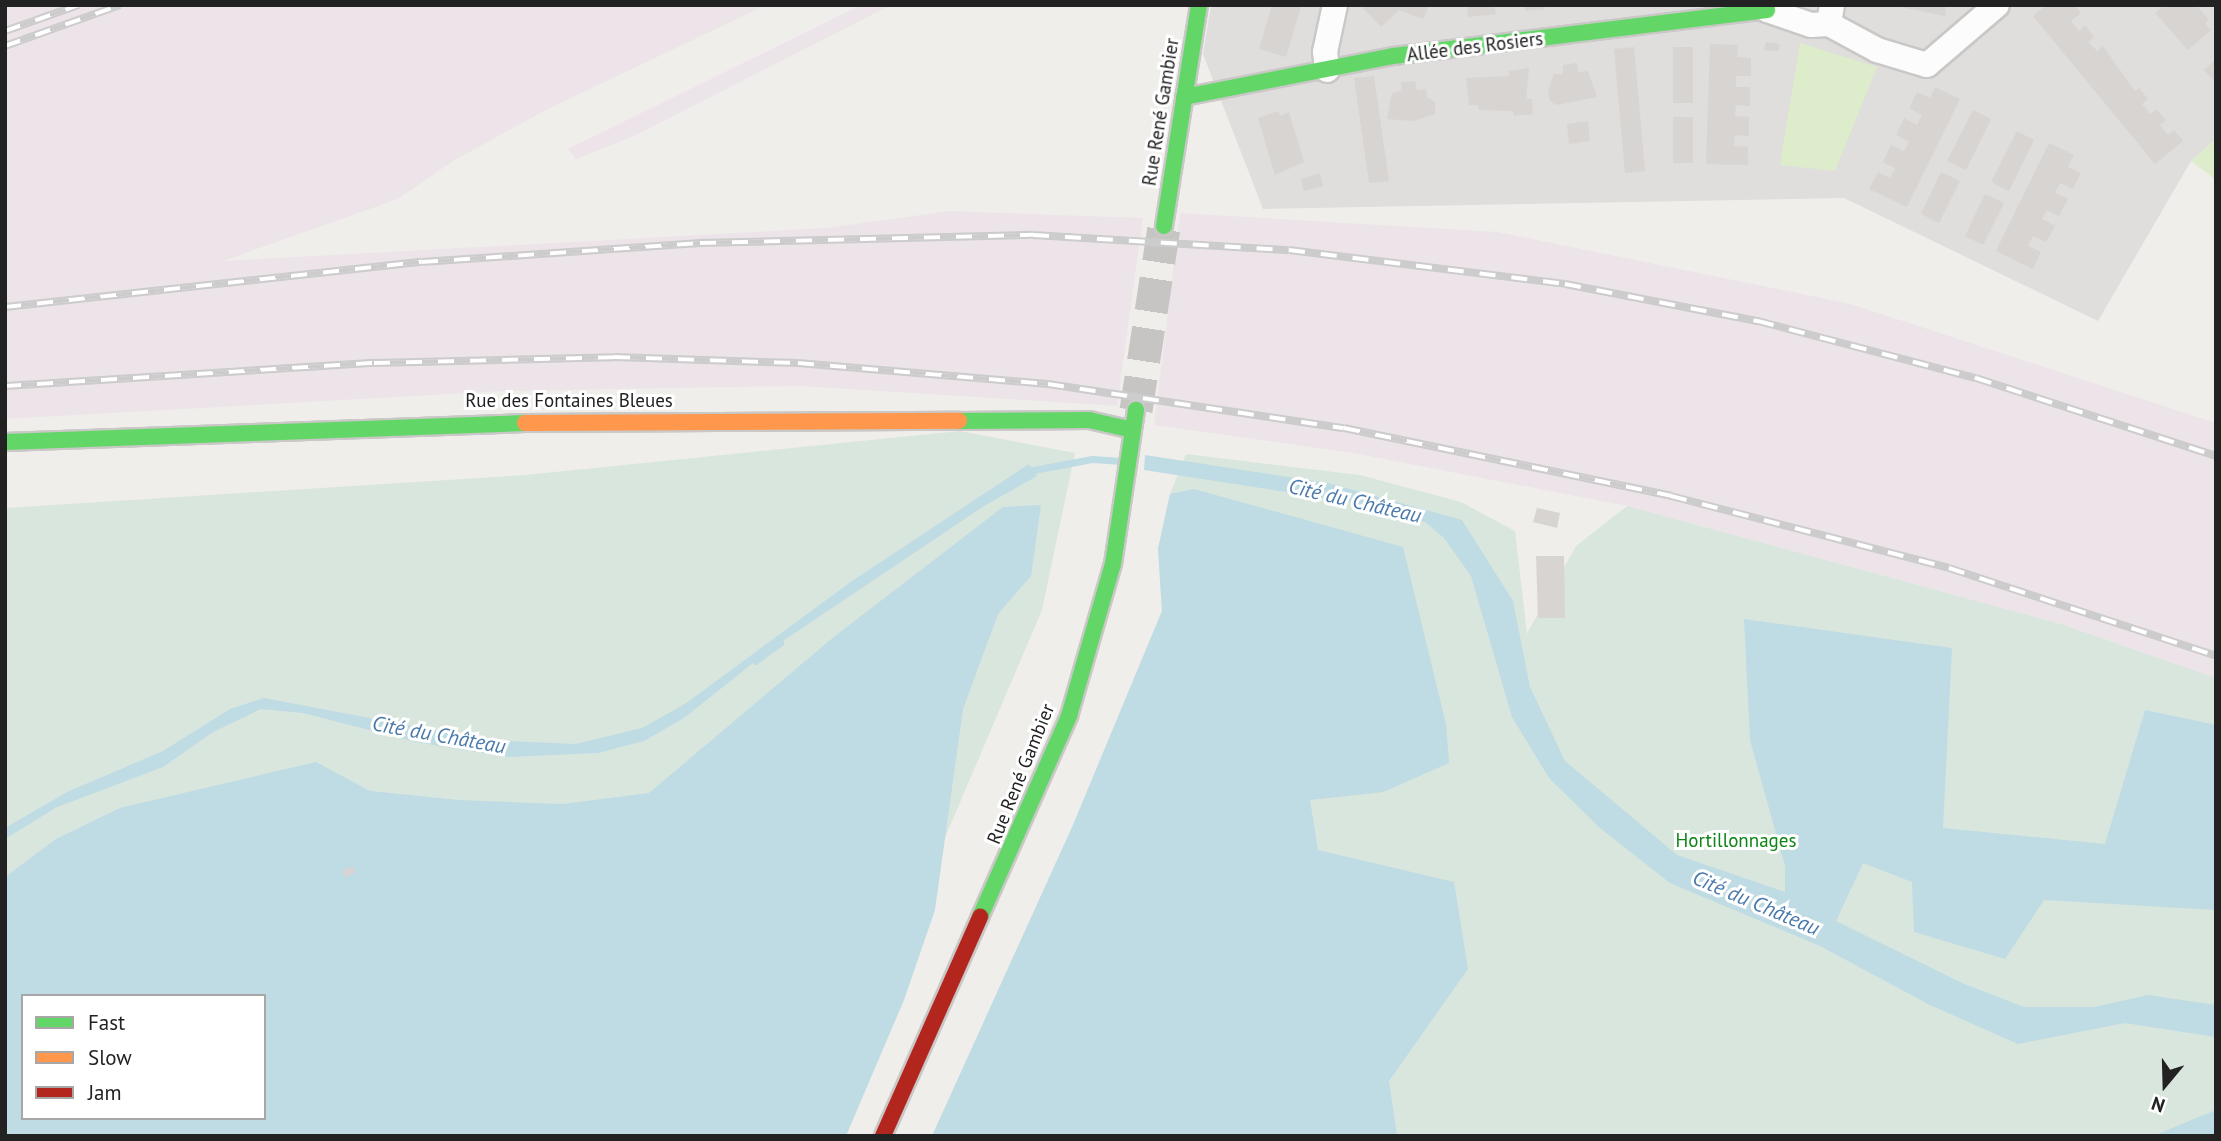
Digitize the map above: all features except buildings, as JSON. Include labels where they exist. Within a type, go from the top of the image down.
[{"type":"street","name":"Rue René Gambier","points":[[1164,226],[1199,5]]},
{"type":"street","points":[[1327,69],[1325,52],[1335,5]]},
{"type":"street","points":[[1768,8],[1792,21],[1830,15],[1877,50],[1927,65],[1997,5]]},
{"type":"street","name":"Allée des Rosiers","points":[[1184,97],[1394,57],[1768,8]]},
{"type":"street","name":"Rue René Gambier","points":[[883,1136],[1069,716],[1113,564],[1136,410]]},
{"type":"street","name":"Rue des Fontaines Bleues","points":[[5,442],[458,423],[1089,420],[1133,429]]},
{"type":"shaded area","points":[[5,5],[766,5],[546,110],[453,161],[398,199],[223,261],[826,228],[950,211],[1143,218],[1117,406],[801,386],[503,391],[5,419]]},
{"type":"shaded area","points":[[861,5],[891,5],[632,137],[576,159],[568,149]]},
{"type":"shaded area","points":[[1211,5],[2216,5],[2216,139],[2191,161],[2098,321],[1844,198],[1263,209],[1203,54]]},
{"type":"shaded area","points":[[1180,213],[1498,232],[1851,304],[2216,423],[2216,678],[2061,624],[1627,506],[1353,453],[1154,425]]},
{"type":"green space","points":[[1800,43],[1877,67],[1835,171],[1780,165]]},
{"type":"green space","points":[[2216,139],[2216,180],[2191,161]]},
{"type":"green space","points":[[960,431],[1075,453],[1042,610],[818,1136],[5,1136],[5,508],[525,475]]},
{"type":"green space","name":"Hortillonnages","points":[[1186,454],[1360,475],[1461,502],[1515,531],[1527,633],[1576,546],[1627,506],[2061,624],[2216,678],[2216,1136],[932,1136],[1073,825],[1162,611],[1158,549],[1170,494]]},
{"type":"water","points":[[1145,455],[1328,483],[1462,520],[1513,601],[1530,687],[1565,761],[1677,855],[1785,892],[1785,866],[1750,740],[1744,619],[1952,648],[1943,828],[2105,844],[2145,710],[2216,725],[2216,910],[2044,900],[2005,959],[1914,932],[1912,882],[1863,863],[1836,921],[1962,983],[2024,1007],[2094,1007],[2148,995],[2216,1005],[2216,1037],[2125,1023],[2018,1044],[1930,1005],[1820,946],[1670,883],[1600,828],[1549,778],[1512,717],[1471,576],[1444,538],[1425,522],[1345,501],[1144,470]]},
{"type":"water","points":[[1029,464],[1037,476],[984,506],[768,651],[684,718],[644,741],[598,753],[506,757],[416,742],[303,713],[261,709],[213,732],[163,767],[57,807],[5,839],[5,828],[67,792],[163,751],[230,709],[264,698],[486,740],[576,744],[642,728],[685,704],[852,581]]},
{"type":"water","points":[[1194,489],[1403,547],[1446,724],[1449,763],[1383,792],[1310,800],[1318,850],[1454,882],[1468,969],[1389,1081],[1397,1136],[932,1136],[1073,825],[1162,611],[1158,549],[1170,494]]},
{"type":"water","points":[[1041,505],[1031,576],[998,614],[963,709],[935,910],[904,1000],[846,1136],[5,1136],[5,877],[56,839],[120,808],[316,762],[370,791],[459,800],[563,804],[649,793],[835,636],[1003,507]]},
{"type":"water","points":[[2216,1110],[2214,1136],[2153,1136]]},
{"type":"waterway","name":"Cité du Château","points":[[1028,471],[1092,459],[1118,461]]},
{"type":"waterway","name":"Cité du Château","points":[[755,661],[780,643]]},
{"type":"tunnel","points":[[1136,410],[1164,226]]},
{"type":"railway","points":[[5,31],[79,5]]},
{"type":"railway","points":[[5,46],[120,5]]},
{"type":"railway","points":[[5,307],[422,262],[700,243],[1033,235],[1289,250],[1565,284],[1758,321],[1976,378],[2216,456]]},
{"type":"railway","points":[[5,386],[374,363],[614,357],[798,363],[1048,384],[1344,428],[1671,496],[1949,568],[2216,656]]},
{"type":"traffic: fast","points":[[1164,226],[1199,5]]},
{"type":"traffic: fast","points":[[1184,97],[1393,56],[1767,10]]},
{"type":"traffic: fast","points":[[980,917],[1069,716],[1113,564],[1136,410]]},
{"type":"traffic: fast","points":[[959,421],[1089,420],[1133,430]]},
{"type":"traffic: fast","points":[[5,442],[525,423]]},
{"type":"traffic: slow","points":[[525,423],[959,421]]},
{"type":"traffic: jam","points":[[883,1136],[980,917]]}]
